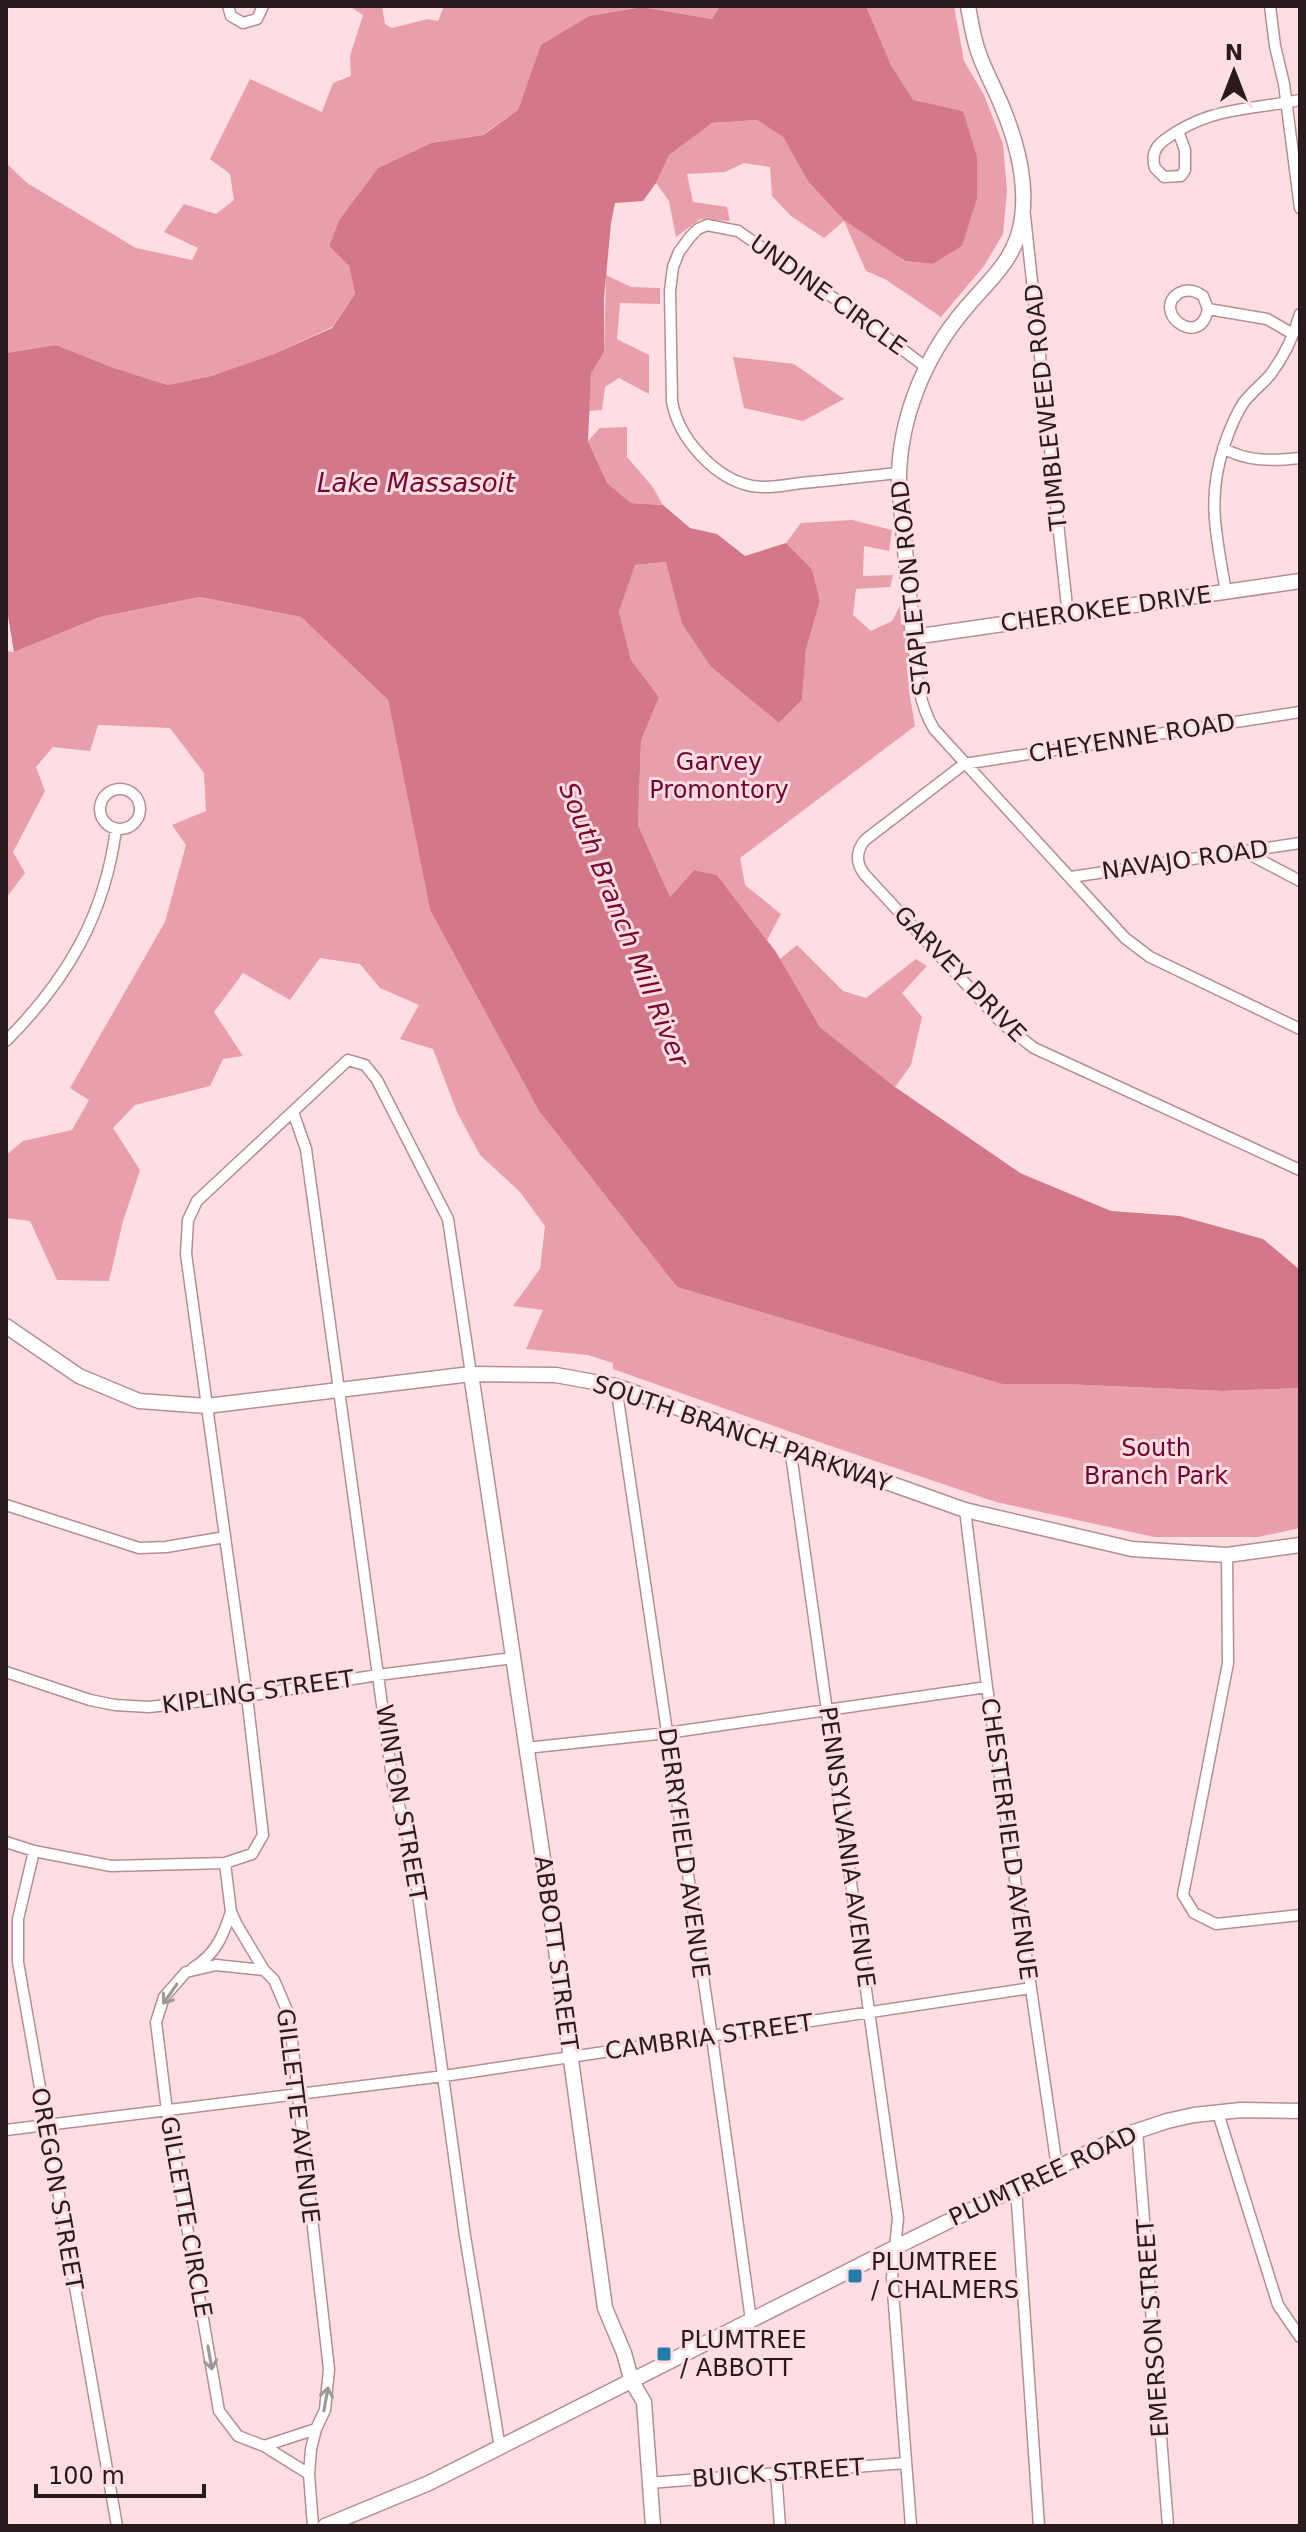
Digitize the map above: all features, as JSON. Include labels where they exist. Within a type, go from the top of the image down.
[{"type":"street","points":[[225,7],[234,20],[248,23],[260,16],[263,6]]},
{"type":"street","name":"STAPLETON ROAD","points":[[968,6],[979,54],[1011,130],[1023,198],[1021,225],[1013,252],[997,275],[964,310],[927,368],[906,423],[899,473],[918,686],[924,711],[934,729],[964,764],[1125,938],[1144,954],[1300,1029]]},
{"type":"street","points":[[1270,6],[1287,103],[1300,208]]},
{"type":"street","points":[[1178,131],[1186,155],[1185,170],[1181,176],[1164,177],[1155,168],[1154,151],[1160,142],[1178,131],[1212,114],[1300,100]]},
{"type":"street","name":"TUMBLEWEED ROAD","points":[[1023,198],[1068,616]]},
{"type":"street","name":"UNDINE CIRCLE","points":[[899,473],[755,487],[726,475],[706,460],[684,432],[672,401],[670,291],[676,258],[694,232],[704,226],[716,225],[738,231],[927,368]]},
{"type":"street","points":[[1208,309],[1267,319],[1293,334]]},
{"type":"street","points":[[1226,592],[1216,529],[1214,478],[1241,407],[1270,374],[1293,334],[1300,314]]},
{"type":"street","points":[[1223,448],[1254,460],[1300,458]]},
{"type":"street","name":"CHEROKEE DRIVE","points":[[913,637],[1300,581]]},
{"type":"street","name":"CHEYENNE ROAD","points":[[964,764],[1300,712]]},
{"type":"street","name":"GARVEY DRIVE","points":[[964,764],[865,840],[858,851],[862,871],[1019,1038],[1034,1048],[1300,1170]]},
{"type":"street","points":[[127,790],[135,795],[139,803],[139,817],[130,827],[116,829],[102,818],[101,804],[105,796],[113,791],[127,790]]},
{"type":"street","points":[[6,1041],[53,985],[83,942],[108,875],[116,829]]},
{"type":"street","name":"NAVAJO ROAD","points":[[1071,877],[1300,843]]},
{"type":"street","points":[[1243,851],[1300,881]]},
{"type":"street","points":[[6,1842],[34,1851],[111,1866],[225,1863],[252,1854],[263,1835],[247,1696],[186,1254],[188,1220],[197,1201],[348,1060],[365,1065],[377,1080],[448,1219],[471,1374]]},
{"type":"street","name":"WINTON STREET","points":[[293,1112],[306,1149],[395,1794],[412,1851],[465,2236],[500,2448]]},
{"type":"street","name":"SOUTH BRANCH PARKWAY","points":[[6,1326],[79,1376],[139,1401],[207,1406],[471,1374],[556,1375],[616,1386],[965,1510],[1132,1549],[1227,1555],[1300,1545]]},
{"type":"street","name":"ABBOTT STREET","points":[[471,1374],[605,2308],[624,2353],[632,2382],[644,2402],[653,2526]]},
{"type":"street","name":"DERRYFIELD AVENUE","points":[[616,1386],[751,2320]]},
{"type":"street","name":"PENNSYLVANIA AVENUE","points":[[790,1447],[898,2218],[892,2278],[911,2526]]},
{"type":"street","points":[[6,1505],[139,1548],[166,1547],[225,1537]]},
{"type":"street","name":"CHESTERFIELD AVENUE","points":[[965,1510],[987,1687],[1057,2167]]},
{"type":"street","points":[[1227,1555],[1228,1663],[1183,1895],[1194,1913],[1216,1924],[1300,1915]]},
{"type":"street","name":"KIPLING STREET","points":[[6,1672],[90,1700],[115,1705],[158,1706],[513,1658]]},
{"type":"street","points":[[526,1748],[667,1733],[987,1687]]},
{"type":"street","name":"OREGON STREET","points":[[34,1851],[18,1919],[17,1952],[117,2526]]},
{"type":"street","name":"GILLETTE AVENUE","points":[[225,1863],[231,1912],[240,1932],[280,1991],[289,2015],[329,2369],[327,2400],[316,2429],[309,2474],[313,2526]]},
{"type":"street","name":"GILLETTE CIRCLE","points":[[231,1912],[217,1947],[206,1959],[186,1972],[164,1997],[156,2022],[167,2111],[219,2411],[238,2436],[264,2446],[309,2474]]},
{"type":"street","points":[[186,1972],[216,1965],[264,1970]]},
{"type":"street","name":"CAMBRIA STREET","points":[[6,2130],[444,2076],[1031,1988]]},
{"type":"street","name":"PLUMTREE ROAD","points":[[325,2526],[420,2487],[500,2448],[896,2247],[1137,2130],[1182,2117],[1300,2111]]},
{"type":"street","points":[[1218,2113],[1278,2305],[1300,2337]]},
{"type":"street","name":"EMERSON STREET","points":[[1137,2130],[1168,2526]]},
{"type":"street","points":[[1016,2188],[1039,2526]]},
{"type":"street","points":[[264,2446],[316,2429]]},
{"type":"street","name":"BUICK STREET","points":[[649,2483],[906,2463]]},
{"type":"street","points":[[776,2473],[780,2526]]},
{"type":"green space","points":[[349,6],[382,6],[385,24],[392,28],[428,19],[438,21],[444,6],[720,6],[712,19],[642,7],[589,16],[542,45],[518,110],[482,135],[431,143],[378,168],[339,220],[329,246],[349,266],[355,294],[332,327],[274,354],[211,376],[168,385],[56,345],[6,353],[6,163],[27,183],[136,248],[192,260],[198,248],[164,232],[184,204],[216,214],[234,200],[230,174],[210,159],[250,79],[322,112],[333,83],[351,76],[350,56],[363,15]]},
{"type":"green space","points":[[866,6],[954,6],[964,61],[984,95],[1003,144],[1007,191],[1003,234],[984,266],[941,317],[885,279],[866,271],[844,221],[824,238],[791,216],[772,196],[770,167],[744,163],[725,172],[687,174],[693,202],[727,207],[730,221],[700,219],[676,237],[669,201],[656,183],[668,155],[712,123],[757,120],[783,137],[807,180],[904,261],[933,264],[962,246],[963,111],[913,101],[891,65]]},
{"type":"green space","points":[[606,275],[631,287],[660,288],[660,304],[620,303],[617,339],[649,355],[649,394],[619,378],[605,387],[602,410],[589,411],[591,374],[604,352]]},
{"type":"green space","points":[[733,357],[794,364],[844,399],[803,421],[744,408]]},
{"type":"green space","points":[[627,427],[627,457],[652,486],[663,505],[631,503],[607,483],[588,441],[600,428]]},
{"type":"green space","name":"Garvey Promontory","points":[[852,520],[892,530],[889,551],[864,546],[863,576],[893,575],[890,587],[856,589],[853,615],[871,631],[892,621],[900,606],[901,624],[908,624],[909,691],[915,726],[740,858],[745,885],[781,914],[767,940],[717,875],[694,870],[670,897],[638,825],[641,741],[659,697],[631,660],[619,612],[635,565],[667,562],[682,624],[711,667],[779,723],[802,700],[806,649],[820,601],[812,569],[786,543],[801,523]]},
{"type":"green space","name":"South Branch Park","points":[[200,597],[301,617],[388,700],[430,910],[539,1111],[677,1287],[1002,1384],[1223,1391],[1300,1388],[1300,1528],[1258,1537],[1154,1537],[996,1502],[613,1369],[613,1363],[588,1355],[526,1349],[543,1310],[513,1306],[540,1269],[545,1226],[520,1192],[480,1155],[457,1112],[433,1049],[400,1039],[419,1005],[380,988],[360,964],[320,958],[290,1000],[243,973],[214,1012],[243,1056],[223,1059],[210,1086],[135,1105],[113,1128],[140,1170],[123,1221],[109,1281],[57,1280],[30,1221],[6,1218],[6,1155],[23,1141],[72,1130],[89,1100],[70,1088],[165,922],[186,845],[172,825],[206,811],[204,773],[170,728],[98,725],[90,751],[53,747],[36,767],[45,791],[13,852],[25,873],[6,898],[6,651],[14,652],[100,617]]},
{"type":"green space","points":[[797,945],[843,991],[866,998],[916,959],[927,966],[902,993],[922,1017],[911,1065],[895,1087],[820,1027],[780,959]]},
{"type":"water","name":"Lake Massasoit","points":[[720,6],[866,6],[891,65],[913,100],[963,111],[977,157],[977,198],[962,246],[933,264],[905,261],[844,220],[807,180],[783,137],[757,120],[712,123],[669,155],[656,183],[643,201],[615,203],[604,298],[604,352],[591,374],[588,441],[607,483],[631,503],[663,505],[690,528],[717,534],[745,556],[786,543],[812,569],[820,601],[806,649],[802,700],[779,723],[711,667],[682,624],[666,562],[635,565],[619,612],[631,660],[659,697],[641,741],[638,825],[670,897],[694,870],[717,875],[776,952],[820,1027],[895,1087],[1020,1173],[1111,1211],[1180,1216],[1263,1239],[1300,1270],[1300,1388],[1223,1391],[1002,1384],[677,1287],[539,1111],[430,910],[388,700],[301,617],[200,597],[100,617],[14,652],[6,604],[6,353],[56,345],[168,385],[211,376],[274,354],[332,328],[355,294],[349,266],[329,246],[339,220],[378,168],[431,143],[483,135],[518,110],[541,45],[589,16],[642,7],[712,19]]},
{"type":"place","name":"PLUMTREE / CHALMERS","points":[[855,2276]]},
{"type":"place","name":"PLUMTREE / ABBOTT","points":[[664,2354]]},
{"type":"water label","name":"South Branch Mill River","points":[[624,924]]}]
